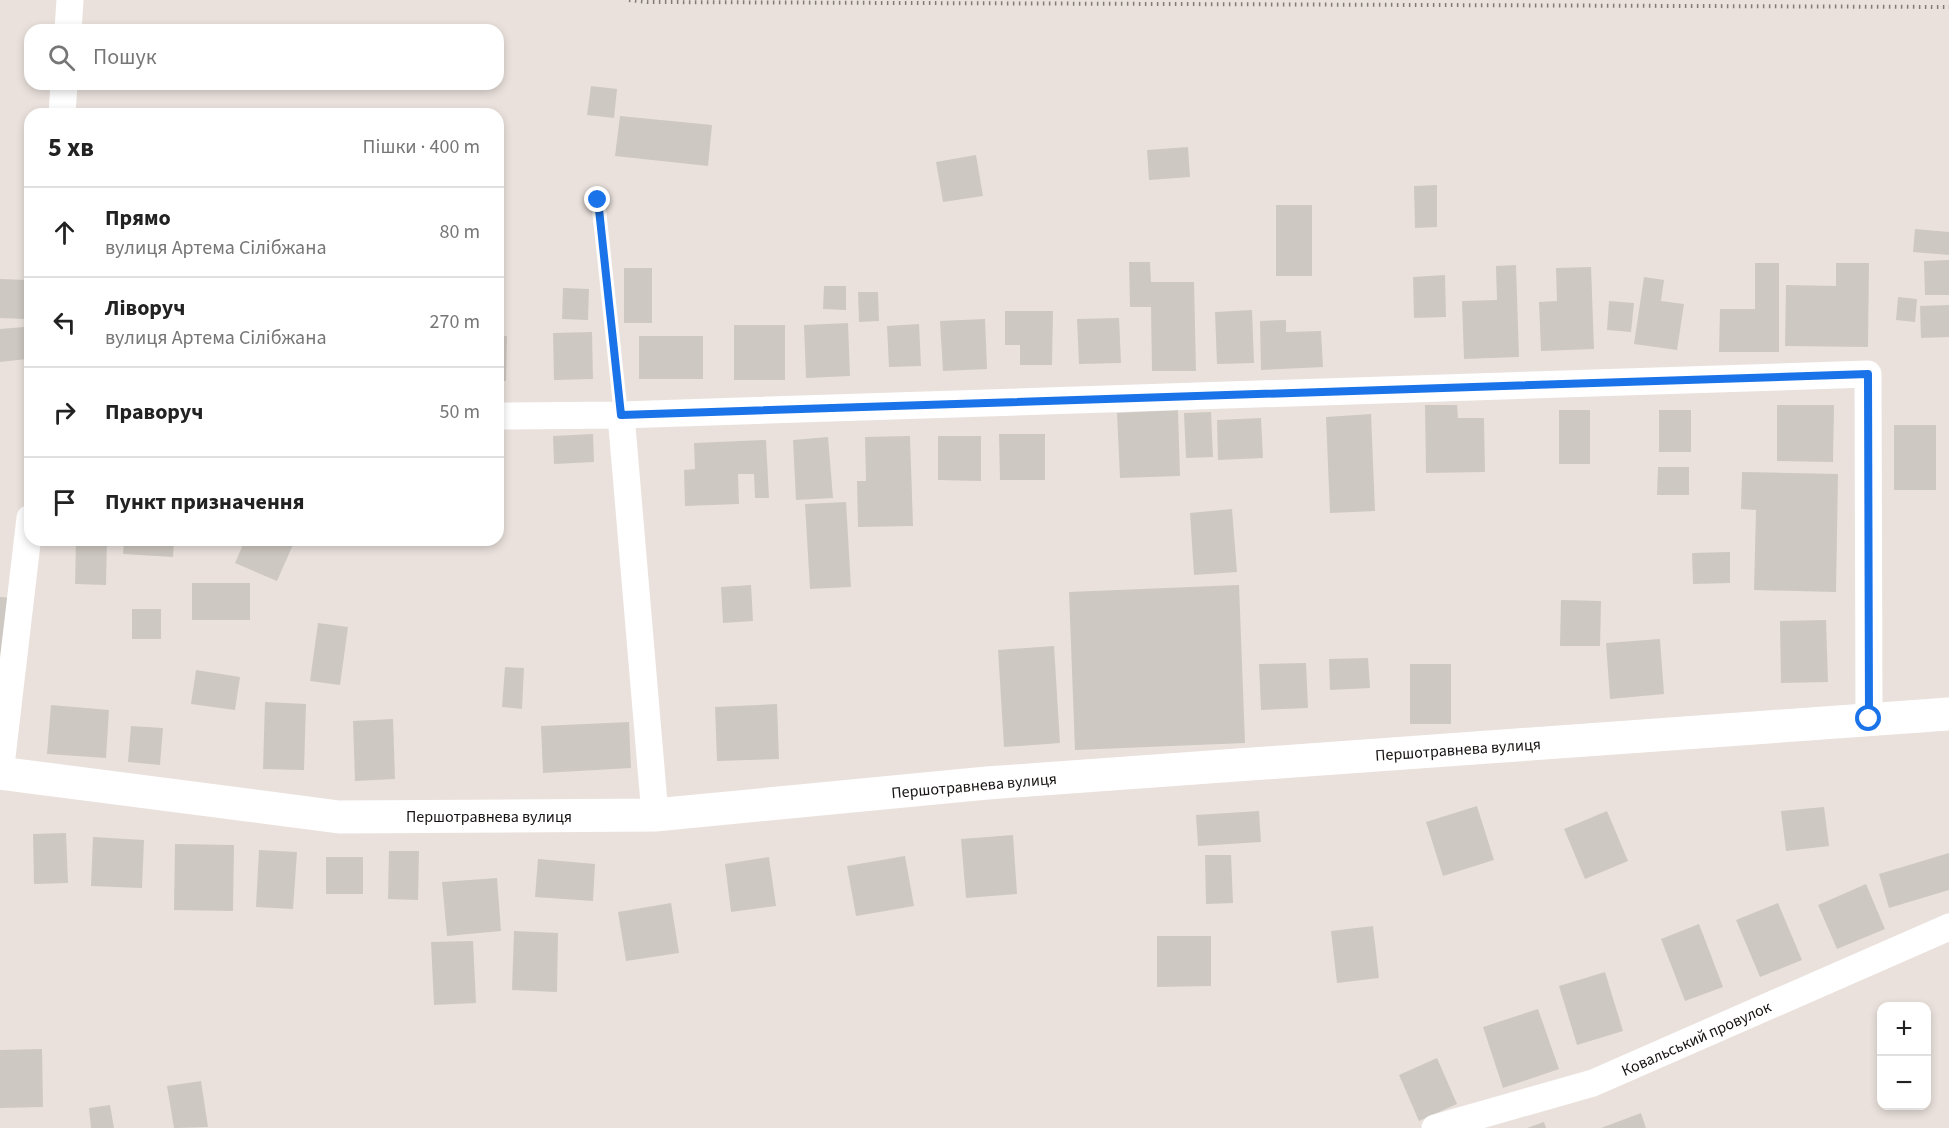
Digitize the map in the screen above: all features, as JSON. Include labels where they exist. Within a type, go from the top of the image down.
[{"type":"street","points":[[68,24],[70,0]]},
{"type":"street","points":[[62,108],[64,90]]},
{"type":"street","points":[[504,416],[621,415],[1868,374],[1869,719]]},
{"type":"street","points":[[621,415],[655,815]]},
{"type":"street","points":[[0,773],[27,546]]},
{"type":"street","name":"Першотравнева вулиця","points":[[0,773],[339,817],[655,815],[987,783],[1949,714]]},
{"type":"street","name":"Ковальський провулок","points":[[1435,1128],[1593,1083],[1949,927]]},
{"type":"lane","points":[[598,200],[621,415]]},
{"type":"path","points":[[629,0],[659,2],[1949,7]]},
{"type":"building","points":[[591,86],[617,89],[614,118],[587,115]]},
{"type":"building","points":[[620,116],[712,125],[708,166],[615,156]]},
{"type":"building","points":[[1188,147],[1190,177],[1149,180],[1147,150]]},
{"type":"building","points":[[976,155],[983,196],[943,202],[936,162]]},
{"type":"building","points":[[1437,185],[1437,227],[1415,228],[1414,186]]},
{"type":"building","points":[[1276,205],[1312,205],[1312,276],[1276,276]]},
{"type":"building","points":[[1915,229],[1949,232],[1949,255],[1913,252]]},
{"type":"building","points":[[1949,260],[1949,295],[1925,295],[1924,261]]},
{"type":"building","points":[[1129,262],[1150,262],[1151,282],[1194,282],[1196,371],[1152,371],[1151,307],[1130,307]]},
{"type":"building","points":[[1755,263],[1779,263],[1779,352],[1719,352],[1720,309],[1755,309]]},
{"type":"building","points":[[1836,263],[1869,263],[1868,347],[1785,346],[1786,285],[1836,286]]},
{"type":"building","points":[[1516,265],[1519,357],[1464,359],[1462,301],[1497,300],[1496,266]]},
{"type":"building","points":[[1591,267],[1594,349],[1541,351],[1539,302],[1557,301],[1556,268]]},
{"type":"building","points":[[624,268],[652,268],[652,323],[624,323]]},
{"type":"building","points":[[1445,275],[1446,317],[1414,318],[1413,277]]},
{"type":"building","points":[[1644,277],[1664,280],[1661,301],[1684,304],[1677,350],[1634,344]]},
{"type":"building","points":[[0,279],[24,280],[24,319],[0,318]]},
{"type":"building","points":[[824,286],[846,286],[846,310],[823,309]]},
{"type":"building","points":[[563,288],[589,289],[588,320],[562,319]]},
{"type":"building","points":[[858,292],[878,292],[879,321],[859,322]]},
{"type":"building","points":[[1898,297],[1917,299],[1915,322],[1896,320]]},
{"type":"building","points":[[1609,301],[1634,303],[1631,332],[1607,330]]},
{"type":"building","points":[[1949,305],[1949,337],[1921,338],[1920,306]]},
{"type":"building","points":[[1252,310],[1254,363],[1217,364],[1215,312]]},
{"type":"building","points":[[1005,311],[1053,311],[1052,365],[1020,365],[1020,345],[1005,345]]},
{"type":"building","points":[[1119,318],[1121,363],[1079,364],[1077,319]]},
{"type":"building","points":[[985,319],[987,369],[943,371],[940,321]]},
{"type":"building","points":[[1286,320],[1286,332],[1321,331],[1323,367],[1261,370],[1260,321]]},
{"type":"building","points":[[848,323],[850,376],[806,378],[804,325]]},
{"type":"building","points":[[919,324],[921,366],[889,367],[887,326]]},
{"type":"building","points":[[734,325],[785,325],[785,380],[734,380]]},
{"type":"building","points":[[24,327],[24,359],[0,362],[0,329]]},
{"type":"building","points":[[592,332],[593,379],[554,380],[553,333]]},
{"type":"building","points":[[504,336],[507,336],[506,381],[504,381]]},
{"type":"building","points":[[639,336],[703,336],[703,379],[639,379]]},
{"type":"building","points":[[1425,405],[1457,405],[1458,418],[1484,418],[1485,472],[1426,473]]},
{"type":"building","points":[[1777,405],[1834,405],[1833,462],[1777,461]]},
{"type":"building","points":[[1178,410],[1180,476],[1120,478],[1117,413]]},
{"type":"building","points":[[1559,410],[1590,410],[1590,464],[1559,464]]},
{"type":"building","points":[[1659,410],[1691,410],[1691,452],[1659,452]]},
{"type":"building","points":[[1211,412],[1213,457],[1186,458],[1184,413]]},
{"type":"building","points":[[1371,414],[1375,511],[1330,513],[1326,417]]},
{"type":"building","points":[[1261,418],[1263,458],[1218,460],[1217,420]]},
{"type":"building","points":[[1894,425],[1936,425],[1936,490],[1894,490]]},
{"type":"building","points":[[593,434],[594,462],[554,464],[553,436]]},
{"type":"building","points":[[999,434],[1045,434],[1045,480],[1000,480]]},
{"type":"building","points":[[910,436],[913,526],[858,527],[857,481],[866,481],[865,437]]},
{"type":"building","points":[[938,436],[981,436],[981,481],[938,480]]},
{"type":"building","points":[[828,437],[833,498],[796,500],[793,440]]},
{"type":"building","points":[[766,440],[769,498],[755,498],[754,474],[738,474],[739,504],[685,506],[684,470],[695,469],[694,443]]},
{"type":"building","points":[[1658,467],[1689,467],[1689,495],[1657,495]]},
{"type":"building","points":[[1742,472],[1838,474],[1836,592],[1754,590],[1756,510],[1741,509]]},
{"type":"building","points":[[846,502],[851,587],[810,589],[805,504]]},
{"type":"building","points":[[1232,509],[1237,572],[1194,575],[1190,513]]},
{"type":"building","points":[[76,546],[107,546],[106,585],[75,584]]},
{"type":"building","points":[[124,546],[174,546],[173,557],[123,554]]},
{"type":"building","points":[[242,546],[292,546],[277,581],[235,563]]},
{"type":"building","points":[[1730,552],[1730,583],[1693,584],[1692,553]]},
{"type":"building","points":[[192,583],[250,583],[250,620],[192,620]]},
{"type":"building","points":[[751,585],[753,621],[723,623],[721,587]]},
{"type":"building","points":[[1239,585],[1245,743],[1075,750],[1069,592]]},
{"type":"building","points":[[0,597],[14,598],[0,720]]},
{"type":"building","points":[[1561,600],[1601,601],[1600,646],[1560,646]]},
{"type":"building","points":[[132,609],[161,609],[161,639],[132,639]]},
{"type":"building","points":[[1826,620],[1828,682],[1781,683],[1780,621]]},
{"type":"building","points":[[318,623],[348,627],[340,685],[310,681]]},
{"type":"building","points":[[1660,639],[1664,694],[1610,699],[1606,643]]},
{"type":"building","points":[[1054,646],[1060,743],[1004,747],[998,650]]},
{"type":"building","points":[[1368,658],[1370,688],[1330,690],[1329,659]]},
{"type":"building","points":[[1306,663],[1308,708],[1261,710],[1259,664]]},
{"type":"building","points":[[1410,664],[1451,664],[1451,724],[1410,724]]},
{"type":"building","points":[[505,667],[524,668],[522,709],[502,707]]},
{"type":"building","points":[[196,670],[240,677],[235,710],[191,704]]},
{"type":"building","points":[[265,702],[306,704],[304,770],[263,769]]},
{"type":"building","points":[[777,704],[779,759],[717,761],[715,707]]},
{"type":"building","points":[[51,705],[109,710],[106,758],[47,754]]},
{"type":"building","points":[[393,719],[395,779],[355,781],[353,721]]},
{"type":"building","points":[[629,722],[631,768],[543,773],[541,726]]},
{"type":"building","points":[[131,726],[163,728],[160,765],[128,762]]},
{"type":"building","points":[[1477,806],[1494,860],[1443,876],[1426,822]]},
{"type":"building","points":[[1824,807],[1829,846],[1786,851],[1781,811]]},
{"type":"building","points":[[1259,811],[1261,842],[1198,846],[1196,815]]},
{"type":"building","points":[[1607,811],[1628,861],[1585,879],[1564,829]]},
{"type":"building","points":[[66,833],[68,883],[34,884],[33,834]]},
{"type":"building","points":[[1013,835],[1017,894],[966,898],[961,839]]},
{"type":"building","points":[[93,837],[144,840],[142,888],[91,886]]},
{"type":"building","points":[[175,844],[234,845],[233,911],[174,910]]},
{"type":"building","points":[[259,850],[297,852],[293,909],[256,907]]},
{"type":"building","points":[[389,851],[419,851],[418,900],[388,899]]},
{"type":"building","points":[[1949,853],[1949,890],[1889,908],[1879,874]]},
{"type":"building","points":[[1205,855],[1231,855],[1233,903],[1206,904]]},
{"type":"building","points":[[905,856],[914,906],[856,916],[847,866]]},
{"type":"building","points":[[326,857],[363,857],[363,894],[326,894]]},
{"type":"building","points":[[769,857],[776,906],[731,912],[725,864]]},
{"type":"building","points":[[538,859],[595,864],[593,901],[535,897]]},
{"type":"building","points":[[497,878],[501,931],[447,936],[442,882]]},
{"type":"building","points":[[1866,884],[1885,929],[1837,949],[1818,905]]},
{"type":"building","points":[[671,903],[679,953],[626,961],[618,912]]},
{"type":"building","points":[[1778,903],[1802,960],[1760,977],[1736,920]]},
{"type":"building","points":[[1699,924],[1723,987],[1685,1001],[1661,939]]},
{"type":"building","points":[[1373,926],[1379,978],[1337,983],[1331,931]]},
{"type":"building","points":[[514,931],[558,933],[557,992],[512,990]]},
{"type":"building","points":[[1157,936],[1211,936],[1211,986],[1157,987]]},
{"type":"building","points":[[473,941],[476,1003],[434,1005],[431,942]]},
{"type":"building","points":[[1605,972],[1623,1031],[1577,1045],[1559,986]]},
{"type":"building","points":[[1538,1009],[1559,1069],[1503,1088],[1483,1027]]},
{"type":"building","points":[[42,1049],[43,1107],[0,1108],[0,1050]]},
{"type":"building","points":[[1437,1058],[1457,1104],[1419,1121],[1399,1075]]},
{"type":"building","points":[[201,1081],[208,1127],[174,1128],[167,1086]]},
{"type":"building","points":[[110,1105],[114,1128],[91,1128],[89,1108]]},
{"type":"building","points":[[1641,1113],[1646,1128],[1601,1128]]},
{"type":"building","points":[[1544,1122],[1546,1128],[1527,1128]]},
{"type":"route","points":[[598,200],[621,415],[1868,374],[1869,719]]}]
